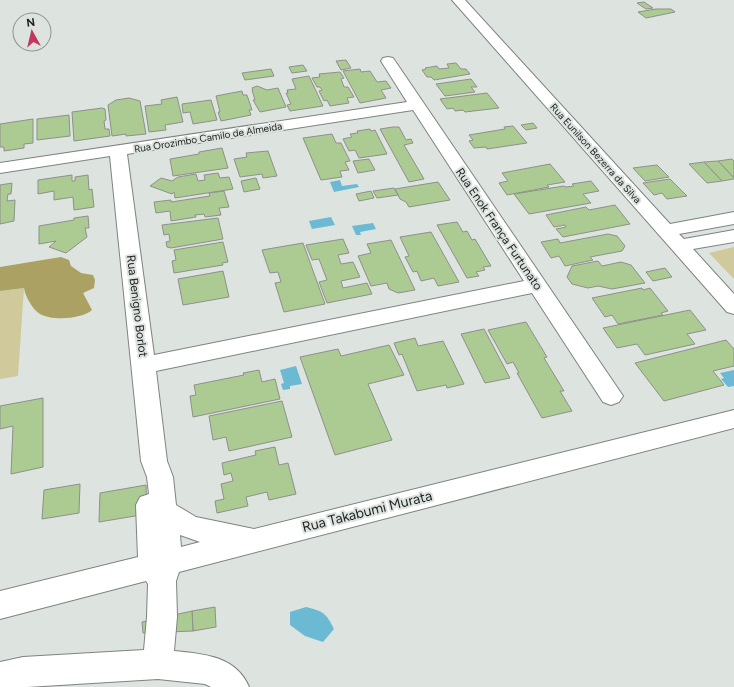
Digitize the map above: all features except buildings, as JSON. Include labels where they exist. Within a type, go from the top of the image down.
[{"type":"street","name":"Rua Eunilson Bezerra da Silva","points":[[458,0],[734,307]]},
{"type":"street","name":"Rua Enok França Furtunato","points":[[388,61],[416,106],[611,396]]},
{"type":"street","name":"Rua Orozimbo Camilo de Almeida","points":[[0,168],[416,106]]},
{"type":"street","name":"Rua Benigno Borlot","points":[[118,151],[154,461]]},
{"type":"street","points":[[665,231],[734,218]]},
{"type":"street","points":[[679,246],[734,236]]},
{"type":"street","points":[[144,365],[537,285]]},
{"type":"street","name":"Rua Takabumi Murata","points":[[0,605],[161,570],[256,540],[734,418]]},
{"type":"street","points":[[154,461],[160,478],[163,510],[161,570],[162,617],[158,664]]},
{"type":"street","points":[[154,461],[147,481],[161,570]]},
{"type":"street","points":[[163,510],[178,522],[205,532],[256,540]]},
{"type":"street","points":[[0,677],[23,672],[158,664],[205,669],[222,676],[233,687]]},
{"type":"shaded area","points":[[734,247],[734,279],[709,253]]},
{"type":"shaded area","points":[[61,257],[69,260],[71,266],[81,273],[93,275],[95,280],[94,288],[83,293],[92,310],[87,313],[67,318],[52,318],[37,312],[26,295],[24,288],[0,291],[0,267]]},
{"type":"shaded area","points":[[24,288],[18,376],[0,379],[0,291]]},
{"type":"water","points":[[340,180],[342,186],[357,184],[359,187],[334,192],[330,182]]},
{"type":"water","points":[[331,217],[335,225],[312,229],[309,221]]},
{"type":"water","points":[[373,223],[376,229],[360,232],[361,235],[356,235],[352,226]]},
{"type":"water","points":[[296,366],[302,384],[290,386],[290,389],[283,390],[281,384],[284,383],[280,370]]},
{"type":"water","points":[[734,370],[734,386],[728,387],[721,379],[724,378],[720,373]]},
{"type":"water","points":[[306,607],[316,610],[326,616],[334,629],[323,642],[305,636],[290,625],[290,612]]}]
